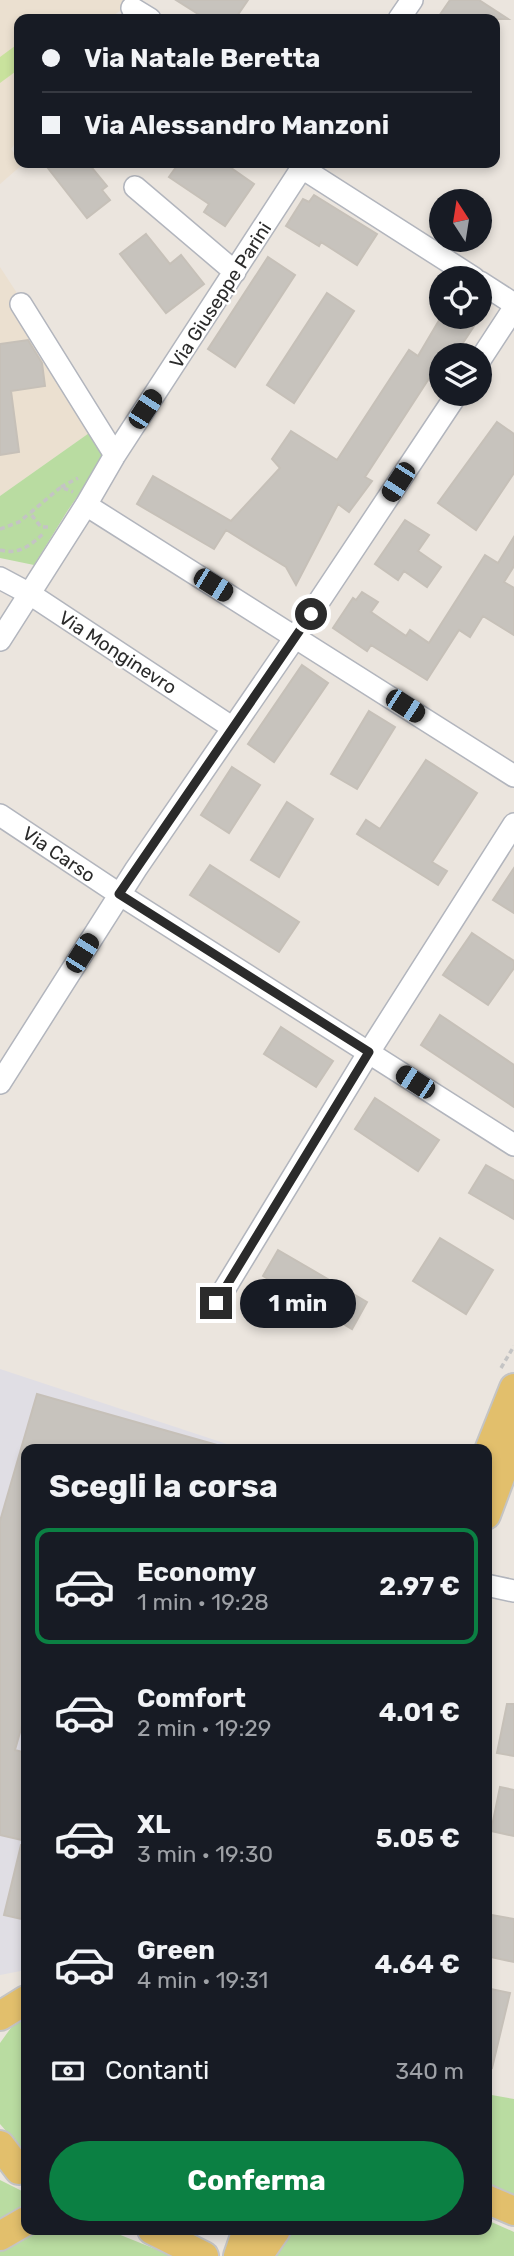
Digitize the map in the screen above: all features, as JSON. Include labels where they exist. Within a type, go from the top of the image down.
[{"type":"main road","points":[[492,1444],[514,1388]]},
{"type":"main road","points":[[492,1499],[514,1440]]},
{"type":"main road","points":[[0,2016],[21,2003]]},
{"type":"main road","points":[[0,2144],[15,2167]]},
{"type":"main road","points":[[492,2202],[514,2211]]},
{"type":"main road","points":[[0,2236],[21,2224]]},
{"type":"main road","points":[[162,2235],[204,2256]]},
{"type":"main road","points":[[240,2256],[246,2235]]},
{"type":"main road","points":[[240,2256],[254,2235]]},
{"type":"main road","points":[[257,2256],[263,2235]]},
{"type":"main road","points":[[257,2256],[272,2235]]},
{"type":"street","name":"Via Giuseppe Parini","points":[[0,640],[30,594],[82,500],[115,455],[301,168]]},
{"type":"street","points":[[308,168],[456,266]]},
{"type":"street","points":[[135,187],[235,272]]},
{"type":"street","points":[[491,343],[514,306],[492,290]]},
{"type":"street","points":[[21,304],[115,455]]},
{"type":"street","points":[[0,1083],[119,894],[449,406]]},
{"type":"street","points":[[82,500],[514,776]]},
{"type":"street","name":"Via Monginevro","points":[[0,578],[30,594],[233,728]]},
{"type":"street","name":"Via Carso","points":[[0,815],[512,1145]]},
{"type":"street","points":[[216,1303],[369,1052],[514,824]]},
{"type":"street","points":[[492,1586],[514,1591]]},
{"type":"path","points":[[0,529],[19,522],[61,487],[82,500]]},
{"type":"path","points":[[30,513],[41,527],[54,531]]},
{"type":"path","points":[[0,550],[27,549],[48,527]]},
{"type":"shaded area","points":[[0,0],[134,0],[116,14],[14,14],[14,145],[11,149],[14,153],[14,168],[18,168],[0,184]]},
{"type":"shaded area","points":[[0,267],[102,424],[0,496]]},
{"type":"shaded area","points":[[0,1369],[227,1444],[21,1444],[21,1971],[0,1975]]},
{"type":"green space","points":[[14,47],[14,73],[0,83],[0,57]]},
{"type":"green space","points":[[92,431],[107,454],[34,565],[0,558],[0,496]]},
{"type":"green space","points":[[21,2021],[21,2148],[0,2124],[0,2043],[13,2025]]},
{"type":"green space","points":[[492,2095],[514,2099],[514,2195],[492,2185]]},
{"type":"green space","points":[[0,2180],[21,2190],[21,2218],[0,2229]]},
{"type":"green space","points":[[492,2222],[514,2232],[514,2256],[273,2256],[287,2235],[492,2235]]},
{"type":"green space","points":[[23,2235],[120,2235],[173,2256],[0,2256],[0,2250]]},
{"type":"building","points":[[176,0],[248,0],[238,14],[198,14]]},
{"type":"building","points":[[450,0],[479,0],[508,19],[500,19],[500,14],[440,14]]},
{"type":"building","points":[[48,168],[92,168],[107,186],[102,190],[110,200],[87,218]]},
{"type":"building","points":[[175,168],[231,168],[254,184],[225,226],[204,212],[209,204],[169,177]]},
{"type":"building","points":[[314,195],[377,234],[357,265],[321,242],[319,246],[286,226],[303,199],[309,202]]},
{"type":"building","points":[[146,234],[170,264],[181,255],[204,284],[166,313],[120,254]]},
{"type":"building","points":[[268,257],[295,275],[235,367],[208,349]]},
{"type":"building","points":[[327,293],[354,311],[294,403],[267,385]]},
{"type":"building","points":[[434,329],[472,329],[463,343],[429,343],[429,378],[365,477],[372,481],[349,512],[338,504],[296,585],[286,567],[226,530],[214,549],[137,504],[153,476],[231,521],[280,468],[272,459],[291,431],[337,460],[409,350],[418,356]]},
{"type":"building","points":[[28,340],[42,363],[45,386],[11,391],[19,452],[0,455],[0,344]]},
{"type":"building","points":[[497,422],[514,434],[514,473],[476,530],[438,503]]},
{"type":"building","points":[[405,520],[429,535],[418,551],[441,567],[427,587],[404,571],[398,580],[375,564]]},
{"type":"building","points":[[514,537],[514,566],[504,582],[514,588],[514,635],[483,616],[470,637],[459,630],[427,680],[371,645],[367,651],[333,628],[353,598],[356,600],[362,592],[378,602],[371,612],[406,636],[410,630],[429,643],[485,555],[498,563]]},
{"type":"building","points":[[302,665],[328,683],[274,762],[248,744]]},
{"type":"building","points":[[369,711],[395,727],[357,789],[331,774]]},
{"type":"building","points":[[426,760],[477,793],[432,862],[447,871],[438,885],[357,834],[366,820],[380,829]]},
{"type":"building","points":[[232,767],[260,785],[229,833],[201,815]]},
{"type":"building","points":[[287,802],[313,819],[279,877],[251,860]]},
{"type":"building","points":[[210,865],[299,922],[279,952],[190,895]]},
{"type":"building","points":[[514,868],[514,913],[493,900]]},
{"type":"building","points":[[472,933],[514,961],[514,968],[488,1005],[443,975]]},
{"type":"building","points":[[440,1015],[514,1065],[514,1107],[421,1045]]},
{"type":"building","points":[[281,1027],[333,1061],[316,1087],[264,1054]]},
{"type":"building","points":[[375,1098],[439,1140],[418,1171],[355,1129]]},
{"type":"building","points":[[486,1165],[514,1181],[514,1219],[469,1193]]},
{"type":"building","points":[[440,1238],[493,1270],[466,1314],[413,1281]]},
{"type":"building","points":[[278,1250],[367,1302],[352,1329],[263,1276]]},
{"type":"building","points":[[37,1394],[213,1444],[22,1444]]},
{"type":"building","points":[[21,1449],[21,1729],[15,1750],[21,1752],[21,1840],[0,1835],[0,1521]]},
{"type":"building","points":[[507,1704],[514,1704],[514,1756],[497,1753]]},
{"type":"building","points":[[500,1787],[514,1790],[514,1836],[492,1831]]},
{"type":"building","points":[[21,1845],[21,1919],[4,1915]]},
{"type":"building","points":[[492,1915],[514,1919],[514,1962],[492,1957]]},
{"type":"building","points":[[492,1989],[510,1993],[492,2068]]},
{"type":"route","points":[[216,1303],[369,1052],[119,894],[311,614]]}]
